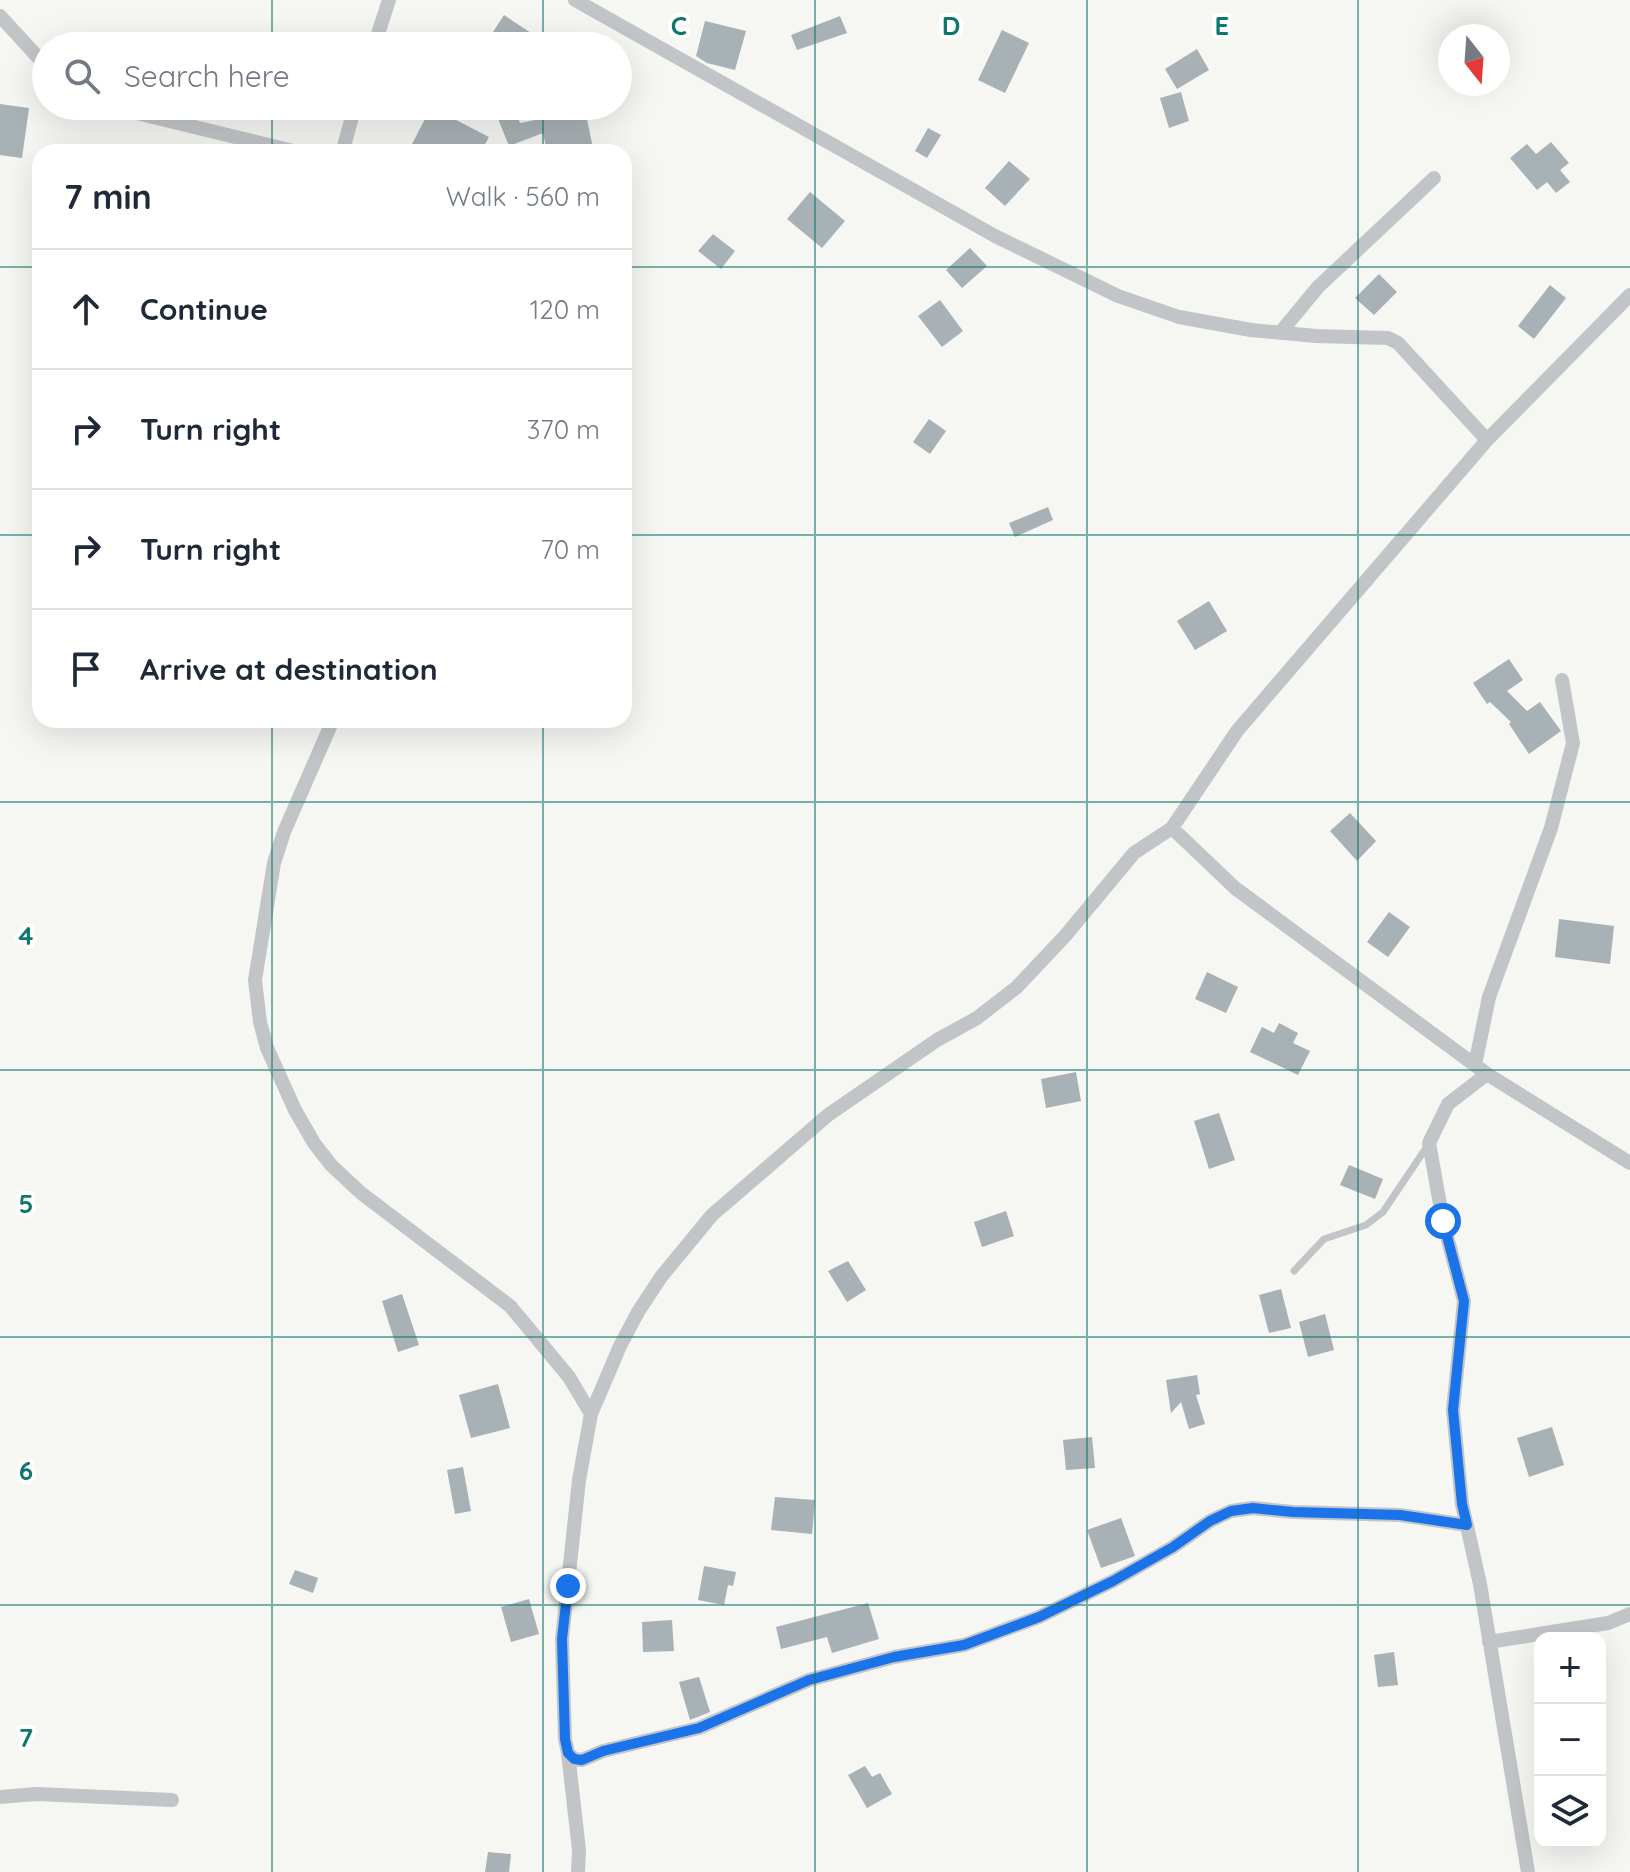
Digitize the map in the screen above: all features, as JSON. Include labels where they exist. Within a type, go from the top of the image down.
[{"type":"street","points":[[379,32],[389,0]]},
{"type":"street","points":[[575,0],[632,32]]},
{"type":"street","points":[[0,16],[32,51]]},
{"type":"street","points":[[632,32],[995,236],[1118,296],[1179,317],[1280,333],[1388,338],[1398,343],[1487,440]]},
{"type":"street","points":[[166,120],[264,144]]},
{"type":"street","points":[[345,144],[351,120]]},
{"type":"street","points":[[1280,333],[1318,287],[1434,178]]},
{"type":"street","points":[[578,1872],[579,1850],[564,1720],[562,1639],[579,1480],[591,1414],[638,1312],[661,1277],[712,1215],[828,1115],[937,1040],[1000,1002],[1037,967],[1134,853],[1172,828],[1237,731],[1487,440],[1630,295]]},
{"type":"street","points":[[1528,1872],[1480,1584],[1462,1504],[1453,1410],[1464,1301],[1443,1221],[1429,1143],[1448,1104],[1481,1069],[1489,997],[1551,828],[1573,743],[1562,680]]},
{"type":"street","points":[[330,728],[284,832],[274,863],[255,980],[267,1048],[295,1110],[331,1165],[361,1193],[510,1306],[569,1377],[591,1414]]},
{"type":"street","points":[[1172,828],[1235,888],[1481,1069],[1630,1163]]},
{"type":"street","points":[[568,1753],[574,1759],[582,1760],[603,1751],[699,1728],[809,1680],[894,1657],[964,1645],[1039,1617],[1113,1581],[1231,1511],[1253,1508],[1400,1515],[1467,1525]]},
{"type":"street","points":[[1489,1642],[1608,1623],[1630,1614]]},
{"type":"street","points":[[0,1797],[36,1794],[172,1800]]},
{"type":"lane","points":[[1294,1271],[1324,1239],[1366,1225],[1383,1212],[1429,1143]]},
{"type":"building","points":[[504,15],[530,32],[493,32]]},
{"type":"building","points":[[840,16],[847,33],[797,50],[791,35]]},
{"type":"building","points":[[705,21],[746,31],[735,70],[707,63],[696,56]]},
{"type":"building","points":[[1002,30],[1029,43],[1005,93],[978,80]]},
{"type":"building","points":[[1197,49],[1209,70],[1177,89],[1165,69]]},
{"type":"building","points":[[1181,92],[1189,121],[1169,128],[1160,98]]},
{"type":"building","points":[[0,104],[29,108],[22,158],[0,155]]},
{"type":"building","points":[[424,120],[456,120],[489,137],[485,144],[412,144]]},
{"type":"building","points":[[499,120],[519,120],[520,123],[587,120],[592,144],[545,144],[543,133],[508,144]]},
{"type":"building","points":[[928,128],[941,135],[927,158],[915,151]]},
{"type":"building","points":[[1551,142],[1569,163],[1560,170],[1570,182],[1556,193],[1547,182],[1537,190],[1510,158],[1527,144],[1536,154]]},
{"type":"building","points":[[1009,161],[1030,179],[1005,206],[985,188]]},
{"type":"building","points":[[810,192],[845,221],[822,248],[787,219]]},
{"type":"building","points":[[713,234],[735,251],[721,269],[698,251]]},
{"type":"building","points":[[970,248],[987,266],[962,288],[946,270]]},
{"type":"building","points":[[1379,274],[1397,292],[1374,315],[1355,298]]},
{"type":"building","points":[[1550,285],[1566,298],[1534,339],[1518,326]]},
{"type":"building","points":[[940,300],[963,331],[942,347],[918,316]]},
{"type":"building","points":[[929,419],[946,431],[930,454],[913,442]]},
{"type":"building","points":[[1048,507],[1053,520],[1015,537],[1009,523]]},
{"type":"building","points":[[1209,601],[1227,631],[1195,650],[1177,621]]},
{"type":"building","points":[[1509,659],[1523,680],[1507,691],[1527,711],[1540,702],[1561,731],[1529,754],[1509,724],[1511,722],[1490,702],[1487,704],[1473,683]]},
{"type":"building","points":[[1350,813],[1376,841],[1357,861],[1330,831]]},
{"type":"building","points":[[1389,912],[1410,927],[1388,957],[1367,942]]},
{"type":"building","points":[[1559,919],[1614,926],[1610,964],[1555,957]]},
{"type":"building","points":[[1207,972],[1238,987],[1226,1013],[1195,999]]},
{"type":"building","points":[[1279,1023],[1298,1033],[1293,1043],[1310,1051],[1298,1075],[1250,1052],[1262,1027],[1274,1033]]},
{"type":"building","points":[[1076,1072],[1081,1101],[1046,1108],[1041,1079]]},
{"type":"building","points":[[1219,1113],[1235,1160],[1209,1169],[1194,1121]]},
{"type":"building","points":[[1349,1165],[1383,1179],[1375,1199],[1340,1185]]},
{"type":"building","points":[[1006,1211],[1014,1236],[982,1247],[974,1222]]},
{"type":"building","points":[[848,1261],[866,1290],[847,1302],[828,1271]]},
{"type":"building","points":[[1281,1289],[1291,1328],[1269,1333],[1259,1295]]},
{"type":"building","points":[[402,1294],[419,1345],[398,1352],[382,1301]]},
{"type":"building","points":[[1325,1314],[1334,1350],[1308,1357],[1299,1322]]},
{"type":"building","points":[[1197,1375],[1200,1394],[1196,1395],[1205,1424],[1189,1429],[1181,1402],[1171,1413],[1166,1380]]},
{"type":"building","points":[[498,1384],[510,1428],[471,1438],[459,1395]]},
{"type":"building","points":[[1552,1427],[1564,1465],[1529,1477],[1517,1438]]},
{"type":"building","points":[[1092,1437],[1095,1468],[1066,1470],[1063,1440]]},
{"type":"building","points":[[463,1467],[471,1511],[455,1514],[447,1470]]},
{"type":"building","points":[[775,1497],[815,1500],[812,1534],[771,1530]]},
{"type":"building","points":[[1121,1518],[1135,1556],[1101,1568],[1087,1530]]},
{"type":"building","points":[[704,1566],[736,1572],[733,1586],[728,1585],[724,1605],[698,1600]]},
{"type":"building","points":[[295,1570],[318,1578],[313,1593],[289,1584]]},
{"type":"building","points":[[529,1599],[539,1634],[511,1642],[501,1607]]},
{"type":"building","points":[[868,1603],[879,1639],[832,1653],[827,1637],[781,1649],[776,1627]]},
{"type":"building","points":[[672,1620],[674,1651],[643,1652],[642,1622]]},
{"type":"building","points":[[1394,1652],[1398,1685],[1378,1687],[1374,1655]]},
{"type":"building","points":[[699,1677],[710,1712],[690,1720],[679,1682]]},
{"type":"building","points":[[865,1766],[872,1777],[880,1773],[892,1794],[867,1808],[848,1775]]},
{"type":"building","points":[[488,1852],[511,1854],[509,1872],[485,1872]]},
{"type":"route","points":[[568,1586],[562,1639],[565,1739],[568,1753],[574,1759],[582,1760],[603,1751],[699,1728],[809,1680],[894,1657],[964,1645],[1039,1617],[1113,1581],[1231,1511],[1253,1508],[1400,1515],[1467,1525],[1462,1504],[1453,1410],[1464,1301],[1443,1221]]}]
